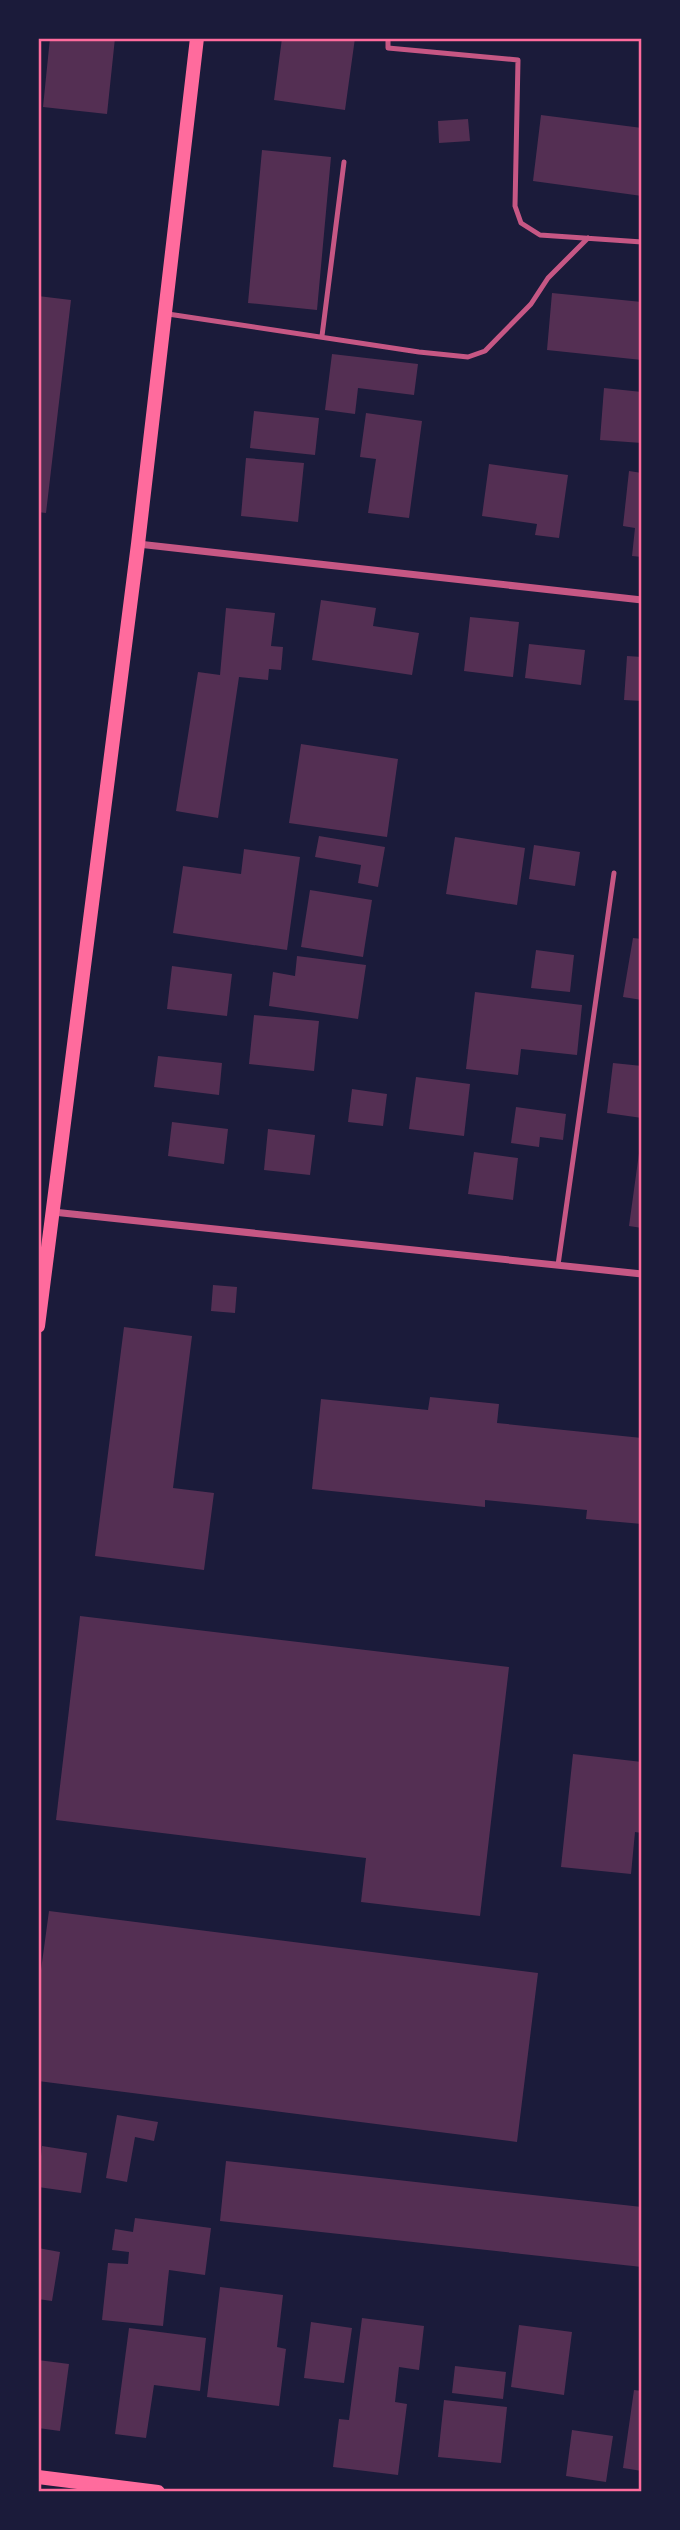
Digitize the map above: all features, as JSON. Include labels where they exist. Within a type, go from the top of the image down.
[{"type":"main road","points":[[38,1326],[138,544],[197,38]]},
{"type":"main road","points":[[38,2477],[158,2491]]},
{"type":"street","points":[[138,544],[642,600]]},
{"type":"street","points":[[53,1212],[642,1274]]},
{"type":"lane","points":[[388,38],[388,48],[518,60],[515,206],[521,223],[540,235],[642,242]]},
{"type":"lane","points":[[322,336],[344,162]]},
{"type":"lane","points":[[165,313],[468,356],[485,351],[531,304],[548,278],[588,238]]},
{"type":"lane","points":[[558,1265],[614,873]]},
{"type":"building","points":[[50,38],[115,38],[107,114],[43,107]]},
{"type":"building","points":[[282,38],[355,38],[345,110],[274,100]]},
{"type":"building","points":[[541,115],[642,128],[642,196],[533,181]]},
{"type":"building","points":[[468,119],[470,141],[439,143],[438,121]]},
{"type":"building","points":[[262,150],[331,157],[317,310],[248,303]]},
{"type":"building","points":[[552,293],[642,302],[642,360],[547,350]]},
{"type":"building","points":[[38,296],[71,300],[46,513],[38,512]]},
{"type":"building","points":[[332,354],[418,364],[414,395],[358,388],[355,414],[325,410]]},
{"type":"building","points":[[604,388],[642,392],[642,443],[600,440]]},
{"type":"building","points":[[254,411],[319,418],[315,455],[250,448]]},
{"type":"building","points":[[366,413],[422,421],[409,518],[368,513],[376,459],[360,457]]},
{"type":"building","points":[[246,458],[304,463],[298,522],[241,516]]},
{"type":"building","points":[[489,464],[568,475],[559,538],[535,535],[537,524],[482,516]]},
{"type":"building","points":[[629,471],[642,473],[642,557],[632,556],[635,528],[623,526]]},
{"type":"building","points":[[321,600],[376,608],[373,626],[419,633],[412,675],[312,660]]},
{"type":"building","points":[[226,608],[275,613],[271,646],[283,647],[281,670],[269,669],[268,680],[239,677],[218,818],[176,811],[198,672],[220,675]]},
{"type":"building","points":[[470,617],[519,622],[513,677],[464,671]]},
{"type":"building","points":[[529,644],[585,650],[581,685],[525,678]]},
{"type":"building","points":[[627,656],[642,657],[642,701],[624,700]]},
{"type":"building","points":[[301,744],[398,759],[387,837],[289,823]]},
{"type":"building","points":[[319,836],[385,847],[378,887],[358,883],[361,865],[315,857]]},
{"type":"building","points":[[455,837],[525,848],[517,905],[446,894]]},
{"type":"building","points":[[534,845],[580,852],[575,886],[529,879]]},
{"type":"building","points":[[244,849],[300,857],[287,950],[173,933],[183,866],[241,874]]},
{"type":"building","points":[[310,890],[372,900],[363,957],[301,947]]},
{"type":"building","points":[[633,938],[642,939],[642,1000],[623,997]]},
{"type":"building","points":[[536,950],[574,955],[570,992],[531,988]]},
{"type":"building","points":[[297,956],[366,965],[358,1019],[269,1006],[273,972],[295,976]]},
{"type":"building","points":[[172,966],[232,974],[227,1016],[167,1009]]},
{"type":"building","points":[[475,992],[582,1005],[577,1055],[521,1049],[518,1075],[466,1069]]},
{"type":"building","points":[[254,1015],[319,1021],[314,1071],[249,1064]]},
{"type":"building","points":[[158,1056],[222,1063],[219,1095],[154,1087]]},
{"type":"building","points":[[613,1063],[642,1066],[642,1118],[607,1113]]},
{"type":"building","points":[[416,1077],[470,1084],[464,1136],[409,1129]]},
{"type":"building","points":[[352,1089],[387,1094],[383,1126],[348,1122]]},
{"type":"building","points":[[516,1107],[566,1114],[563,1140],[540,1137],[539,1147],[511,1143]]},
{"type":"building","points":[[172,1122],[228,1129],[224,1164],[168,1156]]},
{"type":"building","points":[[268,1129],[315,1135],[310,1175],[264,1170]]},
{"type":"building","points":[[642,1146],[642,1228],[629,1226]]},
{"type":"building","points":[[474,1152],[518,1158],[513,1200],[468,1194]]},
{"type":"building","points":[[213,1285],[237,1287],[235,1313],[211,1311]]},
{"type":"building","points":[[124,1327],[192,1336],[173,1488],[214,1493],[204,1570],[95,1556]]},
{"type":"building","points":[[430,1397],[499,1404],[497,1423],[642,1438],[642,1524],[586,1519],[587,1510],[485,1500],[485,1507],[312,1489],[321,1399],[428,1410]]},
{"type":"building","points":[[80,1616],[509,1667],[480,1916],[361,1902],[366,1858],[56,1820]]},
{"type":"building","points":[[573,1754],[642,1762],[642,1833],[635,1832],[631,1874],[561,1867]]},
{"type":"building","points":[[49,1911],[538,1973],[517,2142],[38,2081],[38,1992]]},
{"type":"building","points":[[117,2115],[158,2122],[154,2141],[135,2137],[127,2182],[106,2178]]},
{"type":"building","points":[[42,2146],[87,2153],[81,2193],[38,2187]]},
{"type":"building","points":[[226,2161],[642,2207],[642,2267],[220,2221]]},
{"type":"building","points":[[135,2218],[211,2228],[205,2275],[169,2270],[163,2326],[102,2320],[108,2263],[128,2264],[129,2252],[112,2250],[115,2229],[133,2232]]},
{"type":"building","points":[[38,2248],[60,2252],[52,2301],[38,2299]]},
{"type":"building","points":[[220,2287],[283,2295],[277,2347],[286,2349],[279,2406],[207,2397]]},
{"type":"building","points":[[362,2318],[424,2326],[419,2370],[399,2367],[395,2402],[407,2404],[398,2475],[333,2467],[339,2419],[349,2420]]},
{"type":"building","points":[[311,2322],[352,2328],[344,2383],[304,2378]]},
{"type":"building","points":[[519,2325],[572,2332],[564,2395],[511,2387]]},
{"type":"building","points":[[129,2328],[206,2338],[200,2391],[154,2385],[146,2438],[115,2434]]},
{"type":"building","points":[[38,2360],[69,2364],[60,2431],[38,2428]]},
{"type":"building","points":[[455,2366],[506,2372],[503,2399],[452,2393]]},
{"type":"building","points":[[634,2390],[642,2391],[642,2471],[623,2468]]},
{"type":"building","points":[[444,2400],[507,2407],[501,2463],[438,2457]]},
{"type":"building","points":[[572,2430],[613,2436],[606,2482],[566,2476]]}]
